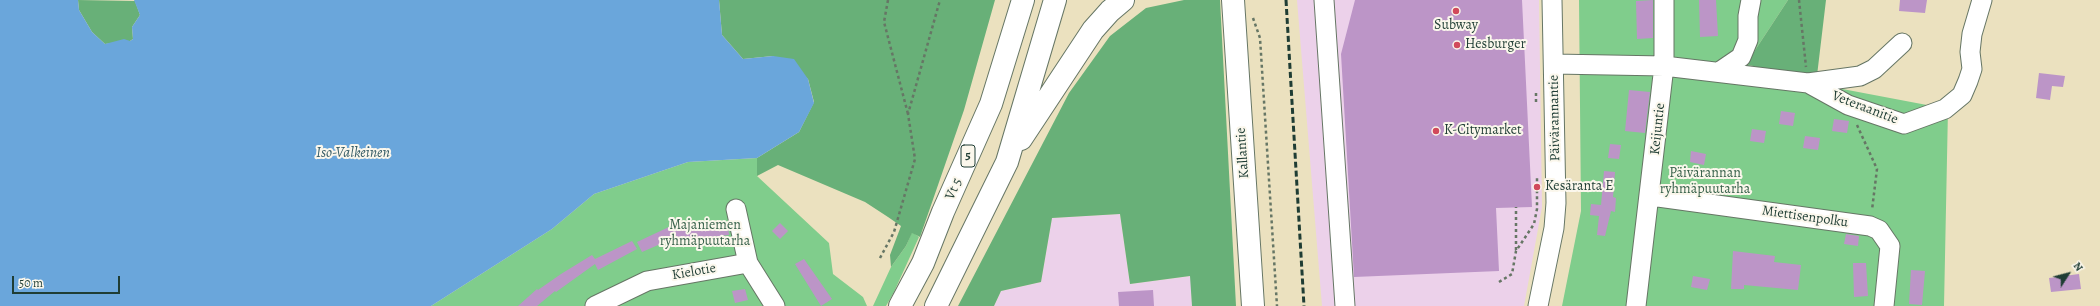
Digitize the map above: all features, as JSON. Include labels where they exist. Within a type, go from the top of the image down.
[{"type":"main road","name":"Vt 5","points":[[900,306],[923,263],[943,212],[991,104],[1023,0]]},
{"type":"main road","points":[[1007,162],[1055,0]]},
{"type":"main road","points":[[936,306],[1007,162],[1093,30],[1110,11],[1124,0]]},
{"type":"main road","name":"Kallantie","points":[[1233,0],[1253,306]]},
{"type":"street","points":[[1324,0],[1345,306]]},
{"type":"street","name":"Päivärannantie","points":[[1538,306],[1554,228],[1556,203],[1552,0]]},
{"type":"street","name":"Keijuntie","points":[[1636,306],[1651,196],[1664,66],[1664,0]]},
{"type":"street","points":[[1719,72],[1741,57],[1748,40],[1748,16],[1751,0]]},
{"type":"street","name":"Veteraanitie","points":[[1808,84],[1848,105],[1904,124],[1940,112],[1951,106],[1962,94],[1968,81],[1972,69],[1971,40],[1982,0]]},
{"type":"street","name":"Veteraanitie","points":[[1554,64],[1664,66],[1808,84],[1860,76],[1874,69],[1902,43]]},
{"type":"street","name":"Miettisenpolku","points":[[1651,196],[1870,226]]},
{"type":"street","points":[[736,209],[748,263],[775,306]]},
{"type":"street","points":[[1870,226],[1879,230],[1890,246],[1884,306]]},
{"type":"street","name":"Kielotie","points":[[595,306],[647,280],[748,263]]},
{"type":"path","points":[[880,258],[894,232],[915,159],[908,114],[884,22],[888,0]]},
{"type":"path","points":[[908,114],[940,0]]},
{"type":"path","points":[[1799,0],[1808,84]]},
{"type":"path","points":[[1251,13],[1260,38],[1277,306]]},
{"type":"path","points":[[1536,107],[1536,92],[1554,93]]},
{"type":"path","points":[[1848,105],[1877,169],[1870,226]]},
{"type":"path","points":[[1516,251],[1534,224],[1537,209],[1538,173]]},
{"type":"path","points":[[1499,282],[1512,274],[1516,251],[1516,207]]},
{"type":"shaded area","name":"K-Citymarket","points":[[1297,0],[1539,0],[1542,207],[1524,306],[1322,306]]},
{"type":"shaded area","points":[[1120,214],[1130,284],[1191,276],[1192,306],[994,306],[1001,291],[1041,282],[1052,218]]},
{"type":"green space","points":[[78,0],[135,1],[140,15],[132,27],[133,39],[130,41],[105,44],[92,32],[79,10]]},
{"type":"green space","points":[[719,0],[995,0],[964,110],[920,237],[912,233],[906,246],[891,267],[890,255],[901,226],[888,217],[865,202],[778,165],[757,176],[757,158],[799,132],[814,102],[808,79],[773,56],[743,59],[722,35]]},
{"type":"green space","points":[[1184,0],[1220,0],[1236,306],[1192,306],[1190,276],[1130,284],[1120,214],[1052,218],[1041,282],[1001,291],[994,306],[958,306],[1069,93],[1110,36],[1146,8]]},
{"type":"green space","name":"Päivärannan ryhmäpuutarha","points":[[1579,0],[1788,0],[1746,64],[1816,84],[1948,109],[1944,306],[1562,306],[1581,211]]},
{"type":"green space","points":[[1788,0],[1826,0],[1816,84],[1746,64]]},
{"type":"green space","name":"Majaniemen ryhmäpuutarha","points":[[757,158],[757,176],[829,243],[833,274],[863,297],[867,306],[431,306],[552,229],[594,194],[688,162]]},
{"type":"green space","points":[[912,232],[919,237],[894,292],[886,306],[873,306],[891,267],[906,246]]},
{"type":"water","name":"Iso-Valkeinen","points":[[0,0],[78,0],[79,10],[92,32],[105,44],[124,39],[130,41],[133,39],[132,27],[140,15],[134,0],[719,0],[722,35],[743,59],[773,56],[794,59],[808,79],[814,103],[799,132],[757,158],[688,162],[594,194],[552,229],[431,306],[0,306]]},
{"type":"building","name":"K-Citymarket","points":[[1355,0],[1522,0],[1532,207],[1496,208],[1499,271],[1354,277],[1341,54]]},
{"type":"building","points":[[1653,0],[1653,38],[1637,39],[1636,1]]},
{"type":"building","points":[[1699,0],[1716,0],[1718,36],[1700,37]]},
{"type":"building","points":[[1900,0],[1927,0],[1925,13],[1899,11]]},
{"type":"building","points":[[2039,73],[2065,76],[2063,87],[2052,86],[2050,100],[2036,98]]},
{"type":"building","points":[[1629,90],[1650,92],[1645,133],[1625,131]]},
{"type":"building","points":[[1781,111],[1795,113],[1793,126],[1779,124]]},
{"type":"building","points":[[1834,119],[1849,121],[1847,133],[1832,131]]},
{"type":"building","points":[[1752,129],[1766,131],[1764,143],[1750,141]]},
{"type":"building","points":[[1805,136],[1820,138],[1818,150],[1803,148]]},
{"type":"building","points":[[1610,144],[1621,145],[1619,159],[1608,158]]},
{"type":"building","points":[[1691,151],[1706,154],[1704,165],[1690,162]]},
{"type":"building","points":[[1604,171],[1615,172],[1613,197],[1616,198],[1615,212],[1611,211],[1605,236],[1597,235],[1599,216],[1590,215],[1591,204],[1601,205]]},
{"type":"building","points":[[780,223],[788,231],[780,239],[772,231]]},
{"type":"building","points":[[671,226],[672,229],[728,226],[729,235],[685,240],[667,246],[665,242],[642,252],[637,242]]},
{"type":"building","points":[[1846,234],[1859,236],[1858,246],[1844,244]]},
{"type":"building","points":[[632,241],[637,249],[598,270],[595,264],[556,292],[555,291],[537,306],[518,306],[537,289],[538,290],[592,255],[595,259]]},
{"type":"building","points":[[1733,251],[1775,256],[1774,262],[1801,265],[1798,290],[1744,285],[1744,289],[1731,289]]},
{"type":"building","points":[[804,259],[832,299],[821,306],[795,264]]},
{"type":"building","points":[[1853,263],[1866,263],[1868,296],[1854,297]]},
{"type":"building","points":[[1911,270],[1925,271],[1922,305],[1909,304]]},
{"type":"building","points":[[2079,274],[2081,289],[2051,292],[2049,278]]},
{"type":"building","points":[[1693,276],[1710,279],[1707,290],[1691,287]]},
{"type":"building","points":[[745,289],[748,300],[735,303],[732,291]]},
{"type":"building","points":[[1153,290],[1154,306],[1119,306],[1118,292]]},
{"type":"railway","points":[[1286,0],[1304,306]]},
{"type":"place","name":"Subway","points":[[1456,11]]},
{"type":"place","name":"Hesburger","points":[[1457,45]]},
{"type":"place","name":"K-Citymarket","points":[[1436,131]]},
{"type":"place","name":"Kesäranta E","points":[[1537,187]]}]
